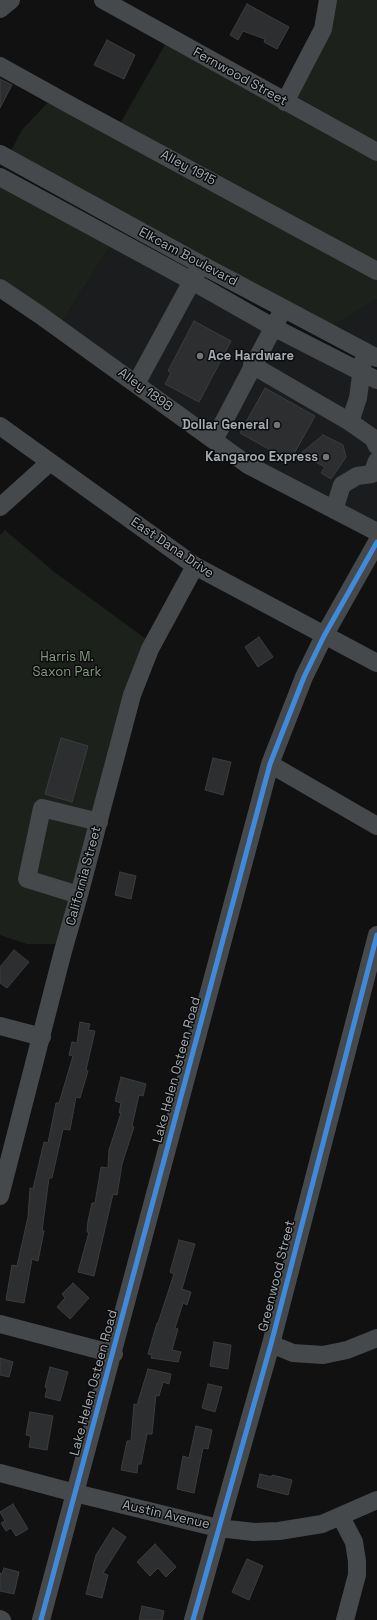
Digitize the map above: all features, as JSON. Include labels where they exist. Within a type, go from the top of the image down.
[{"type":"street","points":[[0,10],[11,0]]},
{"type":"street","name":"Fernwood Street","points":[[103,0],[131,7],[285,102],[377,152]]},
{"type":"street","points":[[285,102],[323,30],[328,0]]},
{"type":"street","name":"Alley 1915","points":[[0,66],[377,271]]},
{"type":"street","name":"Elkcam Boulevard","points":[[0,154],[200,264],[374,356]]},
{"type":"street","name":"Elkcam Boulevard","points":[[0,177],[192,281],[273,327],[369,376]]},
{"type":"street","points":[[136,384],[200,264]]},
{"type":"street","name":"Alley 1898","points":[[0,288],[248,465],[377,532]]},
{"type":"street","points":[[214,440],[252,365],[284,308]]},
{"type":"street","points":[[350,422],[358,398],[369,376],[374,356]]},
{"type":"street","points":[[252,365],[350,422],[374,438],[377,446]]},
{"type":"street","name":"East Dana Drive","points":[[0,426],[49,463],[195,566],[377,663]]},
{"type":"street","points":[[334,510],[342,485],[357,476],[372,474],[377,461]]},
{"type":"street","points":[[0,507],[49,463]]},
{"type":"street","name":"Lake Helen Osteen Road","points":[[42,1620],[270,764],[304,677],[324,636],[377,542]]},
{"type":"street","name":"California Street","points":[[0,1196],[2,1177],[42,1037],[63,951],[132,695],[150,649],[195,566]]},
{"type":"street","points":[[270,764],[377,826]]},
{"type":"street","points":[[79,895],[27,879],[42,808],[99,822]]},
{"type":"street","name":"Greenwood Street","points":[[193,1620],[271,1344],[377,935]]},
{"type":"street","points":[[0,1026],[42,1037]]},
{"type":"street","points":[[0,1324],[114,1354]]},
{"type":"street","points":[[271,1344],[292,1353],[323,1355],[347,1350],[377,1338]]},
{"type":"street","name":"Austin Avenue","points":[[0,1473],[75,1494],[218,1528],[254,1532],[279,1531],[322,1524],[377,1500]]},
{"type":"street","points":[[341,1517],[354,1542],[357,1561],[357,1575],[345,1620]]},
{"type":"shaded area","points":[[111,245],[377,387],[377,528],[372,538],[54,334]]},
{"type":"shaded area","points":[[377,299],[377,351],[332,326],[370,303]]},
{"type":"green space","points":[[335,0],[377,0],[377,143],[296,96]]},
{"type":"green space","points":[[166,43],[377,159],[377,299],[332,326],[10,153],[22,130],[58,92],[121,122]]},
{"type":"green space","points":[[0,185],[111,245],[54,334],[0,299]]},
{"type":"green space","name":"Harris M. Saxon Park","points":[[5,530],[53,571],[146,639],[59,944],[27,944],[0,935],[0,535]]},
{"type":"building","points":[[247,4],[289,27],[277,49],[264,42],[265,39],[243,31],[238,40],[230,35]]},
{"type":"building","points":[[107,40],[135,55],[124,79],[94,65]]},
{"type":"building","points":[[0,79],[12,85],[0,108]]},
{"type":"building","name":"Ace Hardware","points":[[194,321],[231,341],[199,402],[165,384],[171,373],[168,371]]},
{"type":"building","name":"Dollar General","points":[[265,388],[315,416],[290,461],[240,433]]},
{"type":"building","name":"Kangaroo Express","points":[[323,435],[343,445],[346,457],[331,479],[321,473],[325,467],[300,454]]},
{"type":"building","points":[[259,637],[273,657],[258,667],[245,647]]},
{"type":"building","points":[[61,738],[88,746],[72,802],[45,794]]},
{"type":"building","points":[[213,758],[231,762],[223,795],[205,790]]},
{"type":"building","points":[[120,872],[136,876],[131,899],[115,895]]},
{"type":"building","points":[[14,950],[29,962],[7,988],[0,983],[0,967]]},
{"type":"building","points":[[80,1022],[90,1024],[88,1030],[95,1031],[86,1070],[88,1071],[80,1098],[76,1097],[70,1130],[63,1129],[52,1178],[49,1178],[42,1231],[44,1231],[38,1261],[32,1259],[24,1303],[6,1300],[12,1265],[17,1266],[28,1217],[30,1188],[33,1189],[44,1142],[48,1143],[56,1103],[59,1103],[73,1056],[69,1055],[72,1042],[77,1043]]},
{"type":"building","points":[[121,1077],[146,1084],[143,1096],[139,1095],[132,1126],[134,1127],[122,1164],[117,1195],[113,1194],[94,1276],[78,1272],[89,1232],[87,1232],[88,1221],[92,1203],[95,1203],[101,1167],[108,1168],[109,1150],[121,1113],[119,1113],[121,1103],[115,1101]]},
{"type":"building","points":[[179,1240],[195,1244],[182,1289],[191,1292],[187,1305],[183,1303],[175,1328],[178,1329],[172,1350],[181,1352],[178,1362],[151,1358],[152,1355],[148,1354],[174,1274],[170,1272]]},
{"type":"building","points":[[73,1283],[89,1298],[70,1319],[57,1307],[65,1298],[62,1294]]},
{"type":"building","points":[[214,1342],[231,1345],[228,1369],[210,1366]]},
{"type":"building","points":[[0,1358],[13,1362],[9,1377],[0,1375]]},
{"type":"building","points":[[50,1367],[68,1372],[60,1401],[45,1397],[47,1388],[45,1387]]},
{"type":"building","points":[[148,1369],[171,1374],[169,1384],[163,1382],[159,1396],[156,1395],[152,1434],[147,1434],[141,1464],[138,1464],[137,1473],[121,1470],[127,1441],[131,1441],[134,1404],[137,1405]]},
{"type":"building","points":[[208,1384],[222,1387],[215,1412],[202,1408]]},
{"type":"building","points":[[30,1412],[53,1416],[47,1450],[29,1447],[31,1436],[26,1435]]},
{"type":"building","points":[[196,1426],[212,1430],[208,1449],[203,1448],[194,1493],[177,1489],[183,1456],[189,1458]]},
{"type":"building","points":[[260,1474],[272,1477],[272,1475],[292,1480],[288,1495],[257,1487]]},
{"type":"building","points":[[13,1504],[28,1529],[16,1536],[11,1528],[6,1531],[1,1523],[5,1521],[0,1512]]},
{"type":"building","points":[[113,1528],[126,1537],[103,1573],[108,1575],[102,1598],[86,1594],[96,1555]]},
{"type":"building","points":[[155,1544],[176,1567],[166,1577],[158,1568],[150,1576],[137,1562]]},
{"type":"building","points":[[247,1559],[263,1566],[249,1600],[232,1592]]},
{"type":"building","points":[[4,1568],[19,1572],[14,1594],[0,1591],[0,1573],[2,1574]]},
{"type":"building","points":[[142,1606],[164,1611],[162,1620],[139,1620]]},
{"type":"cycle path","points":[[41,1620],[270,764],[304,677],[324,636],[377,542]]},
{"type":"cycle path","points":[[193,1620],[271,1344],[377,935]]},
{"type":"place","name":"Ace Hardware","points":[[200,356]]},
{"type":"place","name":"Dollar General","points":[[277,425]]},
{"type":"place","name":"Kangaroo Express","points":[[326,457]]}]
